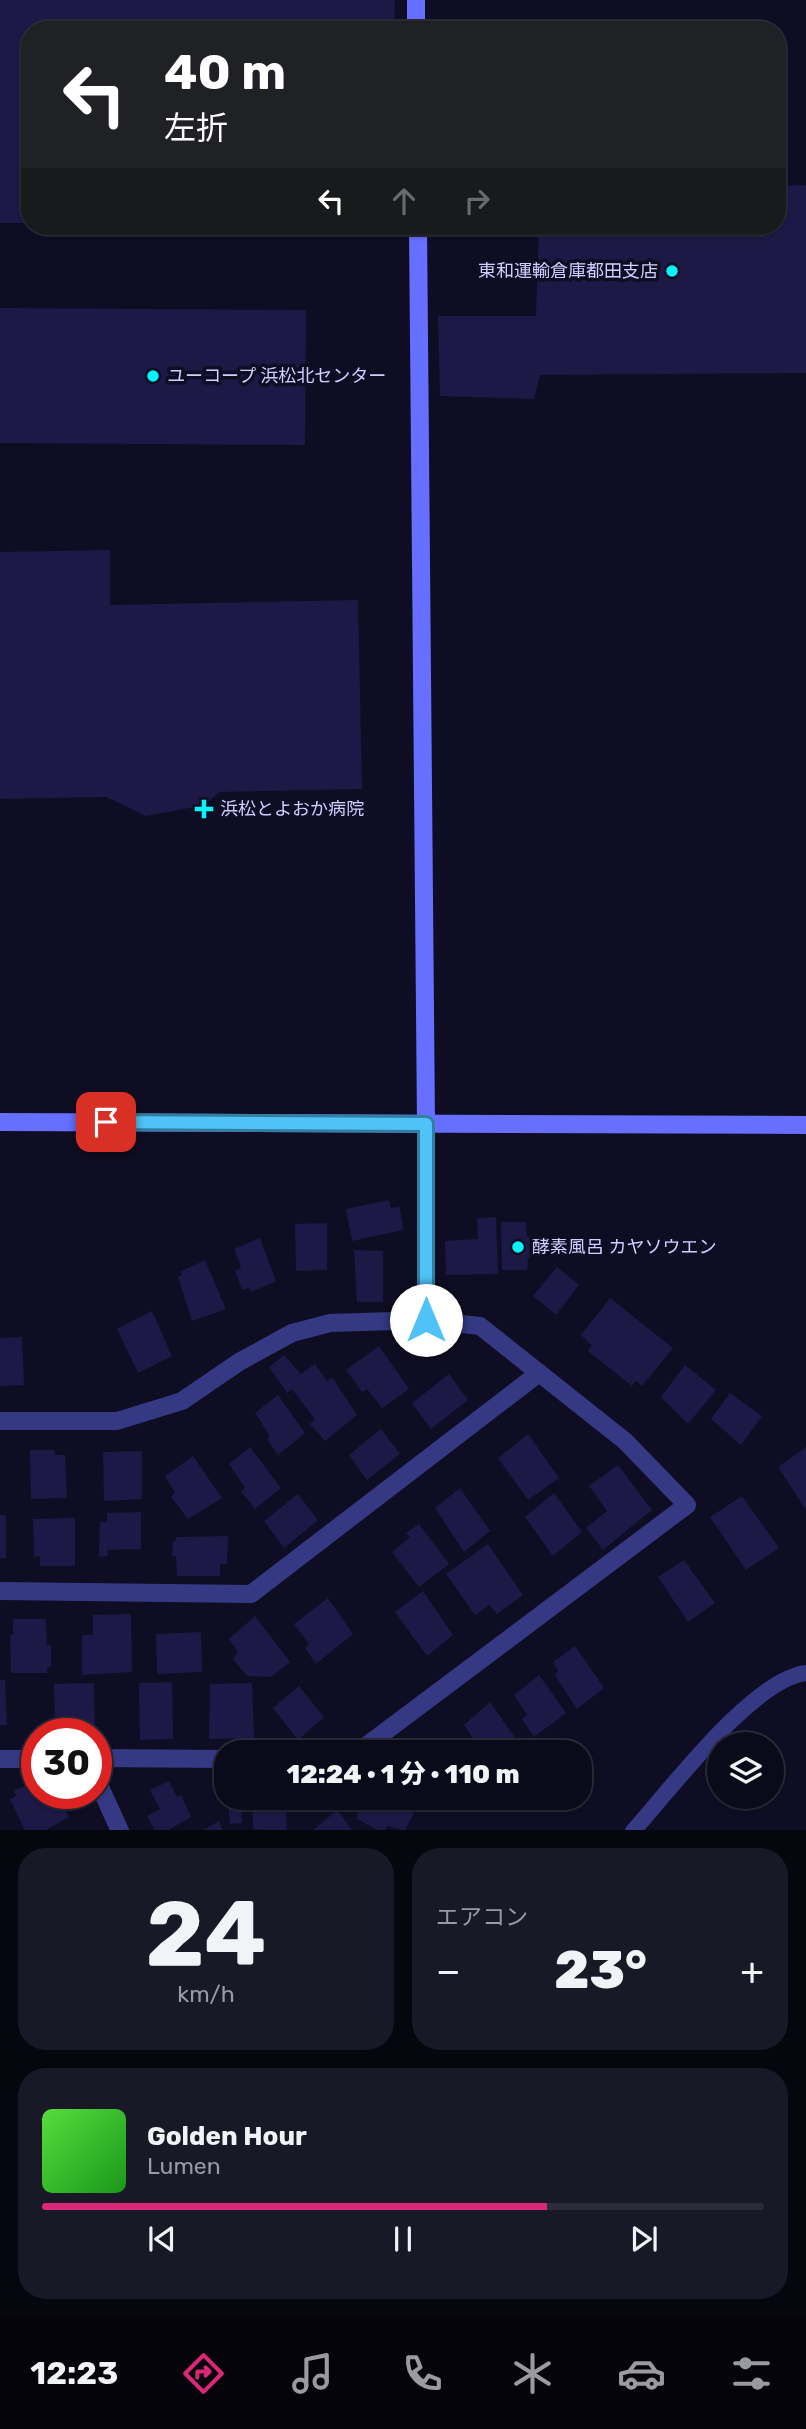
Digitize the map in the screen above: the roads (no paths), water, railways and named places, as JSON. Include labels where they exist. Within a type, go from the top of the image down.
[{"type":"street","points":[[416,0],[416,21]]},
{"type":"street","points":[[418,235],[426,1320]]},
{"type":"street","points":[[0,1122],[806,1125]]},
{"type":"street","points":[[0,1421],[117,1421],[183,1401],[239,1362],[292,1333],[330,1324],[426,1320],[480,1326],[625,1441],[687,1505],[374,1740]]},
{"type":"street","points":[[0,1591],[251,1594],[538,1373]]},
{"type":"street","points":[[112,1758],[214,1759]]},
{"type":"street","points":[[0,1759],[21,1759]]},
{"type":"street","points":[[110,1809],[120,1830]]},
{"type":"lane","points":[[633,1830],[752,1699],[797,1674],[806,1673]]},
{"type":"place","name":"東和運輸倉庫都田支店","points":[[672,271]]},
{"type":"place","name":"ユーコープ 浜松北センター","points":[[153,376]]},
{"type":"place","name":"浜松とよおか病院","points":[[204,809]]},
{"type":"place","name":"酵素風呂 カヤソウエン","points":[[518,1247]]}]
